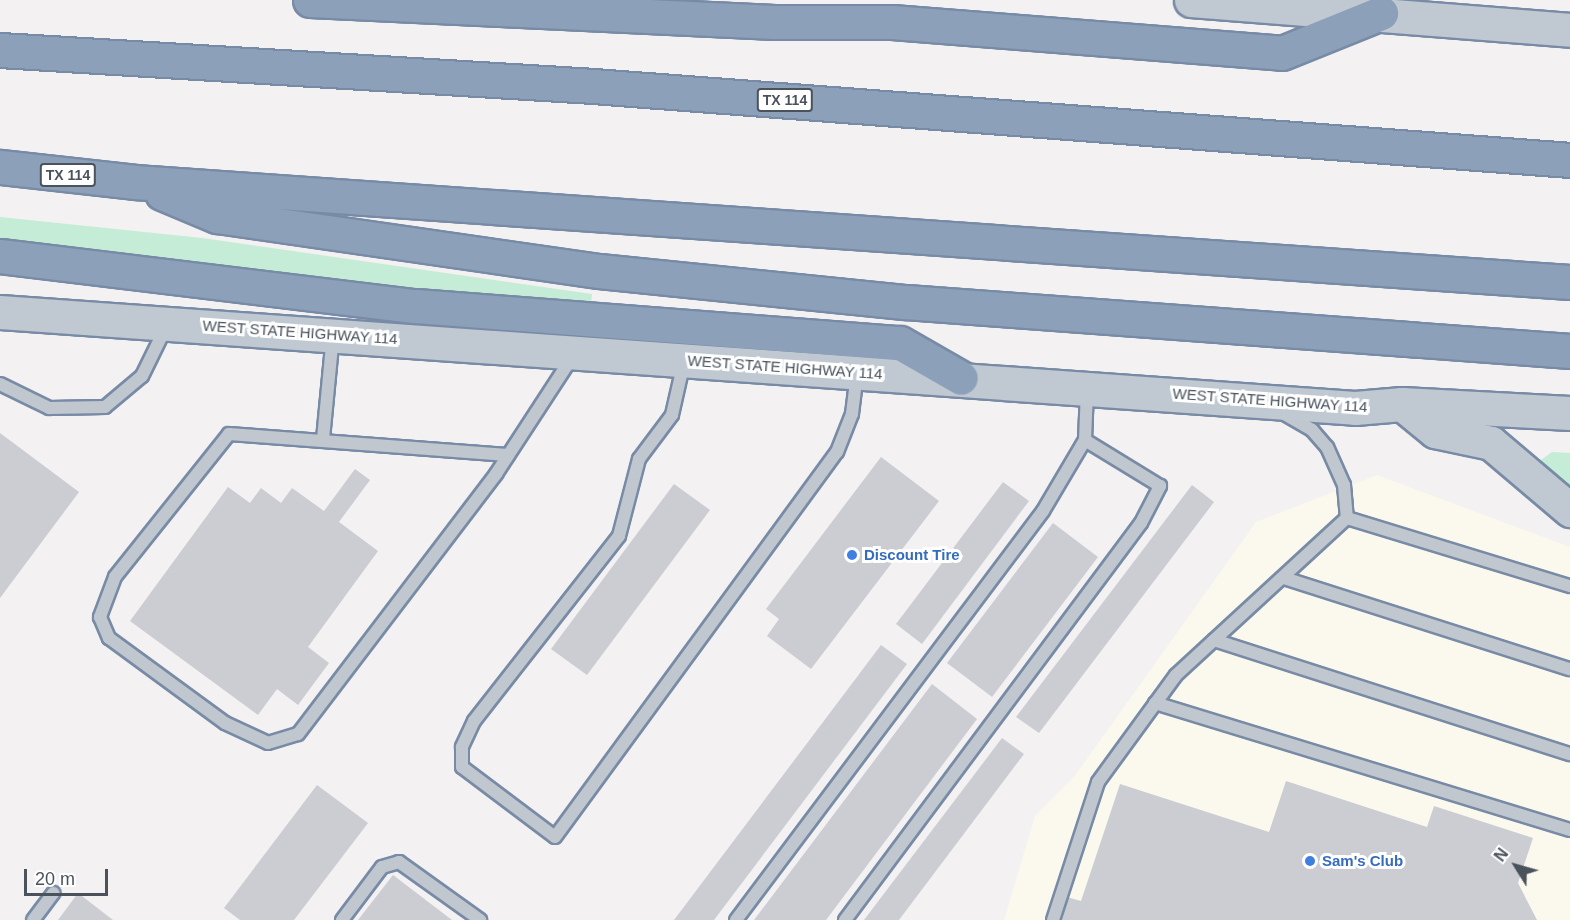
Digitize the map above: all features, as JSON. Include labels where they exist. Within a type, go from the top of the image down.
[{"type":"highway","points":[[310,0],[774,22],[892,22],[1282,53],[1380,13]]},
{"type":"highway","name":"TX 114","points":[[0,50],[593,86],[1570,160]]},
{"type":"highway","name":"TX 114","points":[[0,167],[135,182],[1570,282]]},
{"type":"highway","points":[[135,182],[217,216],[599,271],[906,302],[1570,351]]},
{"type":"highway","points":[[0,256],[416,306],[900,343],[961,378]]},
{"type":"main road","points":[[1191,0],[1258,2],[1570,30]]},
{"type":"main road","name":"WEST STATE HIGHWAY 114","points":[[0,312],[961,378],[1355,408],[1402,404],[1570,414]]},
{"type":"main road","points":[[1402,404],[1435,431],[1491,443],[1570,510]]},
{"type":"lane","points":[[0,384],[50,408],[105,407],[142,376],[168,323]]},
{"type":"lane","points":[[323,439],[333,335]]},
{"type":"lane","points":[[508,455],[323,439],[229,434],[115,577],[100,617],[109,638],[225,723],[268,743],[298,734],[508,455],[575,352]]},
{"type":"lane","points":[[685,360],[672,415],[639,459],[619,536],[474,721],[462,747],[462,766],[555,837],[837,452],[852,414],[858,371]]},
{"type":"lane","points":[[736,920],[1043,511],[1085,440],[1087,387]]},
{"type":"lane","points":[[1260,400],[1312,430],[1327,447],[1344,485],[1347,518]]},
{"type":"lane","points":[[845,920],[1141,523],[1160,486],[1085,440]]},
{"type":"lane","points":[[1053,920],[1098,782],[1155,704],[1214,640],[1347,518]]},
{"type":"lane","points":[[1347,518],[1570,586]]},
{"type":"lane","points":[[1284,578],[1570,669]]},
{"type":"lane","points":[[1214,640],[1570,754]]},
{"type":"lane","points":[[1155,704],[1570,830]]},
{"type":"lane","points":[[342,920],[382,867],[399,862],[480,920]]},
{"type":"lane","points":[[33,920],[54,893]]},
{"type":"shaded area","points":[[1377,475],[1570,547],[1570,920],[1004,920],[1035,816],[1074,777],[1256,522]]},
{"type":"green space","points":[[0,217],[202,238],[592,294],[590,311],[0,241]]},
{"type":"green space","points":[[1552,452],[1570,453],[1570,492],[1537,463]]},
{"type":"building","points":[[0,433],[79,492],[0,598]]},
{"type":"building","name":"Discount Tire","points":[[881,457],[939,501],[811,669],[767,636],[779,619],[766,609]]},
{"type":"building","points":[[355,469],[370,480],[339,522],[378,551],[308,647],[329,663],[298,705],[277,689],[258,715],[130,621],[228,487],[250,503],[261,488],[281,503],[292,488],[324,511]]},
{"type":"building","points":[[1003,482],[1029,501],[922,644],[896,624]]},
{"type":"building","points":[[674,484],[710,510],[587,675],[551,649]]},
{"type":"building","points":[[1192,485],[1214,502],[1039,733],[1016,717]]},
{"type":"building","points":[[1053,523],[1098,557],[992,697],[947,663]]},
{"type":"building","points":[[881,645],[907,664],[714,920],[674,920]]},
{"type":"building","points":[[932,684],[977,719],[826,920],[754,920]]},
{"type":"building","points":[[1002,738],[1024,754],[899,920],[864,920]]},
{"type":"building","name":"Sam's Club","points":[[1286,781],[1427,827],[1434,806],[1533,838],[1518,883],[1537,920],[1055,920],[1063,896],[1081,901],[1120,784],[1269,832]]},
{"type":"building","points":[[317,785],[368,823],[294,920],[240,920],[224,908]]},
{"type":"building","points":[[393,875],[452,920],[358,920]]},
{"type":"building","points":[[78,893],[113,920],[58,920]]},
{"type":"place","name":"Discount Tire","points":[[852,555]]},
{"type":"place","name":"Sam's Club","points":[[1310,861]]}]
